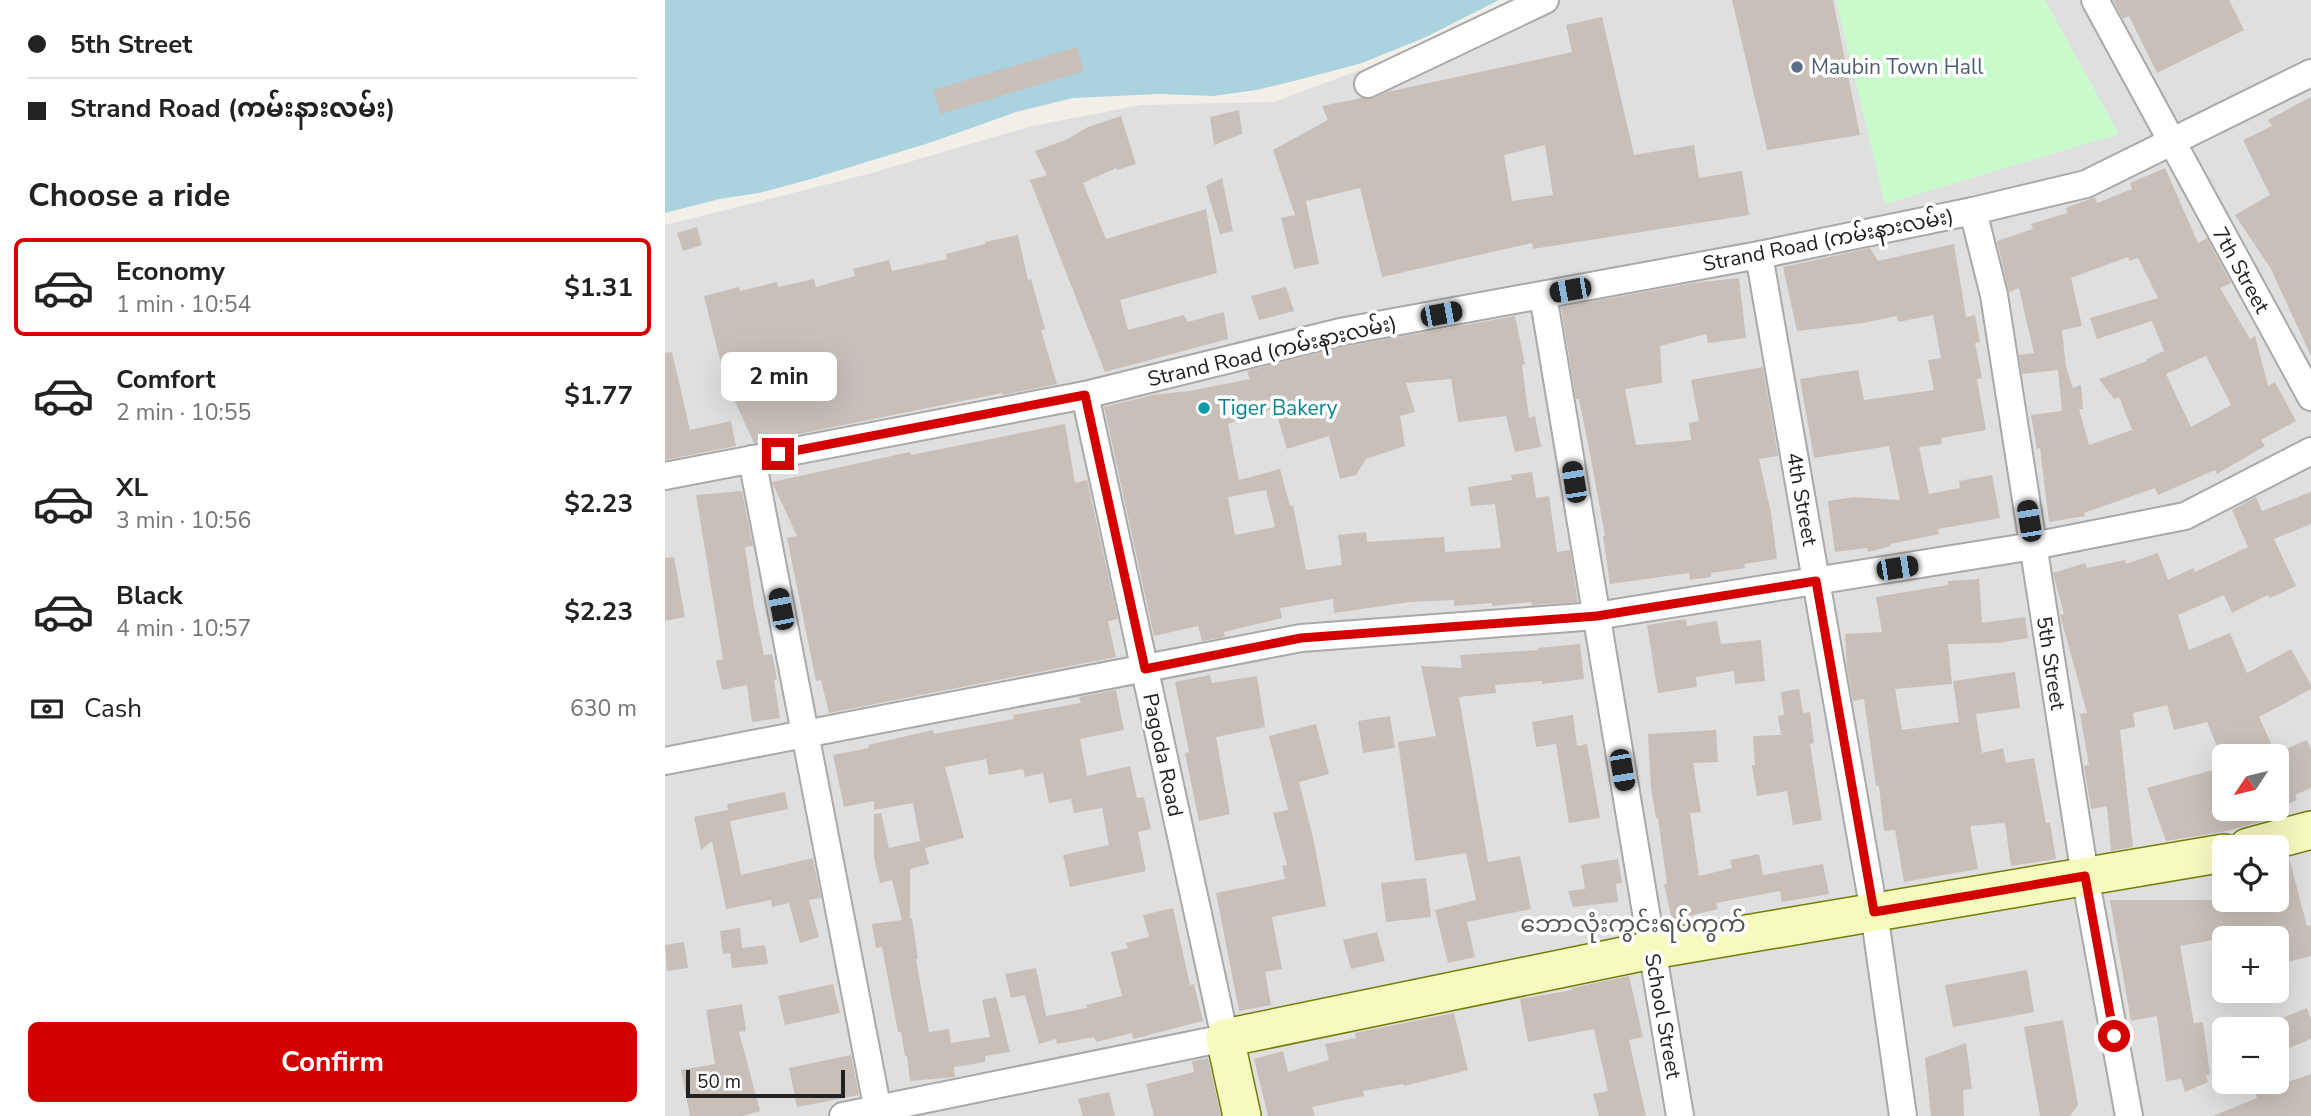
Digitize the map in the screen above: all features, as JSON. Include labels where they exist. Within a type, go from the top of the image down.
[{"type":"main road","points":[[2289,837],[2311,832]]},
{"type":"main road","points":[[1225,1038],[1652,950],[2212,855]]},
{"type":"main road","name":"Pagoda Road","points":[[1225,1038],[1242,1116]]},
{"type":"street","points":[[1368,85],[1545,0]]},
{"type":"street","name":"7th Street","points":[[2095,0],[2311,397]]},
{"type":"street","name":"Strand Road (ကမ်းနားလမ်း)","points":[[665,476],[1085,395],[1340,332],[1759,255],[1973,211],[2086,184],[2311,73]]},
{"type":"street","name":"5th Street","points":[[1973,211],[1994,295],[2085,876],[2129,1116]]},
{"type":"street","name":"4th Street","points":[[1759,255],[1874,912],[1903,1116]]},
{"type":"street","name":"School Street","points":[[1543,295],[1680,1116]]},
{"type":"street","name":"Pagoda Road","points":[[1085,395],[1225,1038]]},
{"type":"street","points":[[665,761],[1301,638],[1597,616],[2033,546],[2185,516],[2311,451]]},
{"type":"street","points":[[752,459],[878,1112]]},
{"type":"street","points":[[843,1116],[878,1112],[1225,1038]]},
{"type":"shaded area","points":[[1521,0],[2311,0],[2311,1116],[665,1116],[665,225],[868,174],[1032,126],[1141,105],[1274,102],[1357,71],[1422,51]]},
{"type":"green space","points":[[1836,0],[2045,0],[2119,134],[1885,204]]},
{"type":"water","points":[[665,0],[1499,0],[1426,37],[1362,63],[1302,79],[1256,90],[1213,96],[1159,94],[1073,98],[1016,112],[932,142],[811,179],[665,213]]},
{"type":"building","name":"Maubin Town Hall","points":[[1732,0],[1833,0],[1860,135],[1767,150]]},
{"type":"building","points":[[2113,0],[2229,0],[2244,30],[2157,73],[2129,16],[2123,19]]},
{"type":"building","points":[[1602,17],[1634,155],[1694,145],[1699,178],[1742,171],[1749,215],[1533,249],[1532,243],[1382,277],[1360,188],[1306,201],[1319,264],[1294,269],[1281,218],[1295,215],[1273,150],[1328,120],[1322,106],[1374,98],[1387,92],[1572,52],[1566,25]],"holes":[[[1545,145],[1553,195],[1512,201],[1504,155]]]},
{"type":"building","points":[[1077,47],[1084,71],[941,114],[933,90]]},
{"type":"building","points":[[2311,97],[2311,356],[2271,269],[2235,215],[2270,195],[2243,140],[2272,126],[2268,120]]},
{"type":"building","points":[[1239,110],[1242,134],[1214,145],[1210,117]]},
{"type":"building","points":[[1121,116],[1136,164],[1117,170],[1116,168],[1083,183],[1106,239],[1206,209],[1217,273],[1120,300],[1128,330],[1184,315],[1188,322],[1224,312],[1228,339],[1105,372],[1030,180],[1047,175],[1035,151],[1066,140],[1088,127]]},
{"type":"building","points":[[2165,168],[2198,243],[2207,238],[2231,283],[2220,288],[2250,339],[2255,336],[2268,386],[2275,382],[2296,421],[2261,440],[2265,446],[2217,474],[2215,470],[2158,495],[2155,488],[2084,513],[2085,516],[2049,522],[2040,448],[2037,449],[2031,415],[2062,411],[2058,370],[2022,374],[2019,355],[2034,353],[2019,288],[2009,292],[1997,241],[2033,229],[2031,224],[2067,213],[2066,208],[2095,197],[2097,203],[2132,189],[2130,183]],"holes":[[[2128,257],[2130,261],[2138,258],[2158,298],[2090,318],[2097,339],[2152,321],[2164,351],[2147,361],[2099,379],[2114,399],[2119,397],[2132,430],[2089,445],[2079,409],[2083,409],[2081,385],[2073,388],[2066,367],[2062,330],[2082,326],[2071,278]],[[2206,356],[2231,405],[2191,427],[2166,374]]]},
{"type":"building","points":[[1222,178],[1233,231],[1220,234],[1206,186]]},
{"type":"building","points":[[697,227],[702,245],[683,251],[677,233]]},
{"type":"building","points":[[1018,235],[1028,280],[1031,279],[1045,329],[1041,330],[1057,384],[754,443],[732,395],[729,396],[704,296],[739,287],[740,291],[777,282],[778,287],[814,279],[816,287],[855,276],[853,269],[889,260],[892,271],[947,259],[946,254]]},
{"type":"building","points":[[1954,244],[1966,317],[1975,315],[1980,342],[1975,343],[1982,378],[1977,379],[1986,430],[1941,438],[1942,444],[1919,447],[1929,494],[1960,488],[1959,481],[1992,475],[2000,518],[1938,529],[1939,534],[1890,544],[1891,546],[1868,552],[1867,548],[1835,552],[1828,501],[1854,497],[1900,500],[1889,446],[1814,458],[1800,379],[1858,370],[1864,400],[1934,390],[1928,360],[1941,358],[1933,315],[1898,322],[1897,316],[1797,331],[1783,267],[1870,248],[1878,261]]},
{"type":"building","points":[[1739,278],[1746,338],[1708,343],[1706,334],[1660,346],[1662,383],[1625,389],[1636,445],[1691,440],[1689,423],[1699,421],[1691,380],[1763,367],[1778,456],[1759,459],[1771,513],[1777,559],[1744,564],[1745,568],[1711,573],[1711,577],[1690,580],[1689,573],[1610,584],[1605,536],[1579,399],[1576,399],[1561,307],[1694,283]]},
{"type":"building","points":[[1286,287],[1294,311],[1259,320],[1251,296]]},
{"type":"building","points":[[1515,316],[1525,364],[1522,365],[1529,418],[1535,416],[1541,447],[1515,452],[1506,416],[1458,422],[1451,379],[1406,383],[1415,412],[1400,416],[1405,446],[1366,459],[1356,475],[1340,479],[1329,436],[1287,449],[1275,408],[1228,424],[1239,480],[1280,469],[1290,506],[1293,505],[1306,570],[1342,565],[1338,535],[1366,532],[1367,542],[1444,537],[1445,552],[1501,548],[1495,504],[1471,506],[1468,487],[1512,480],[1511,475],[1532,472],[1536,498],[1549,496],[1557,552],[1570,550],[1578,602],[1454,606],[1454,600],[1410,602],[1334,613],[1333,599],[1280,608],[1282,618],[1224,632],[1225,637],[1202,641],[1198,626],[1154,636],[1104,407],[1152,395],[1250,379],[1247,371],[1343,347]],"holes":[[[1266,490],[1275,527],[1235,535],[1228,497]]]},
{"type":"building","points":[[672,352],[690,430],[731,421],[736,446],[665,460],[665,353]]},
{"type":"building","points":[[1065,424],[1075,483],[1087,480],[1118,619],[1108,621],[1116,657],[829,713],[821,680],[816,681],[787,538],[797,536],[772,482],[910,452],[911,455]]},
{"type":"building","points":[[742,491],[753,546],[745,547],[754,607],[764,655],[772,654],[780,718],[752,722],[747,685],[722,690],[716,661],[723,659],[696,495]]},
{"type":"building","points":[[2311,492],[2311,524],[2274,539],[2296,586],[2270,598],[2268,595],[2232,613],[2224,595],[2178,615],[2189,650],[2230,633],[2247,673],[2291,649],[2311,689],[2259,717],[2271,744],[2216,744],[2207,722],[2174,730],[2167,705],[2133,713],[2135,727],[2120,730],[2133,847],[2111,851],[2107,806],[2091,809],[2084,766],[2089,765],[2080,714],[2087,713],[2060,615],[2064,614],[2053,573],[2085,563],[2087,568],[2125,560],[2126,564],[2158,553],[2168,580],[2193,568],[2195,572],[2248,547],[2232,510],[2256,497],[2262,511]]},
{"type":"building","points":[[674,557],[685,617],[665,621],[665,558]]},
{"type":"building","points":[[1979,579],[1982,623],[2025,617],[2028,638],[1998,643],[1948,644],[1952,684],[1895,689],[1902,730],[1959,722],[1953,681],[2015,672],[2020,708],[1976,714],[1982,753],[2003,748],[2006,763],[2034,758],[2046,823],[2050,823],[2056,859],[2011,866],[2005,823],[1970,826],[1978,869],[1904,882],[1895,830],[1884,831],[1864,699],[1853,701],[1845,634],[1882,632],[1876,597],[1948,585],[1948,581]]},
{"type":"building","points":[[1686,619],[1687,626],[1717,621],[1721,644],[1761,640],[1765,681],[1735,684],[1734,671],[1696,677],[1697,687],[1658,693],[1647,625]]},
{"type":"building","points":[[1580,644],[1584,679],[1542,684],[1542,681],[1495,685],[1496,693],[1459,697],[1488,862],[1520,856],[1531,909],[1467,922],[1475,957],[1448,963],[1435,910],[1476,900],[1466,853],[1415,861],[1398,742],[1436,736],[1421,666],[1462,668],[1460,655],[1539,650],[1538,648]]},
{"type":"building","points":[[1210,675],[1212,683],[1257,676],[1265,727],[1216,737],[1230,814],[1199,821],[1185,753],[1189,752],[1175,682]]},
{"type":"building","points":[[1799,689],[1803,713],[1810,712],[1814,743],[1810,744],[1822,820],[1793,825],[1787,791],[1757,796],[1752,765],[1755,765],[1753,736],[1781,735],[1778,716],[1784,715],[1781,692]]},
{"type":"building","points":[[1116,690],[1124,730],[1080,739],[1087,776],[1130,766],[1137,798],[1144,797],[1151,829],[1138,832],[1146,871],[1070,887],[1063,855],[1109,845],[1102,808],[1074,813],[1071,799],[1049,803],[1043,773],[1025,777],[1023,769],[989,775],[986,759],[945,767],[964,838],[925,848],[929,864],[910,869],[910,919],[912,918],[929,1032],[949,1029],[951,1043],[990,1037],[982,1000],[996,997],[1010,1052],[985,1056],[985,1062],[954,1067],[955,1077],[910,1081],[907,1056],[901,1032],[898,1032],[882,947],[876,948],[872,924],[902,920],[892,880],[880,883],[874,858],[874,814],[881,813],[889,848],[920,841],[913,803],[874,810],[874,801],[844,807],[833,755],[933,730],[934,734],[1014,719],[1013,715],[1081,703],[1079,697]]},
{"type":"building","points":[[1573,715],[1577,746],[1587,744],[1600,818],[1569,823],[1556,744],[1536,747],[1532,722]]},
{"type":"building","points":[[1390,716],[1395,748],[1363,753],[1358,721]]},
{"type":"building","points":[[1316,724],[1329,774],[1299,782],[1326,906],[1272,917],[1282,969],[1265,972],[1271,1005],[1239,1011],[1216,893],[1285,879],[1282,866],[1287,865],[1273,813],[1288,810],[1269,736]]},
{"type":"building","points":[[1716,730],[1718,762],[1693,763],[1701,812],[1690,813],[1699,876],[1732,868],[1730,860],[1759,854],[1763,875],[1823,864],[1829,894],[1782,902],[1780,891],[1716,903],[1718,909],[1672,920],[1664,884],[1667,884],[1651,788],[1648,734]]},
{"type":"building","points":[[2307,740],[2311,749],[2311,788],[2295,795],[2297,800],[2289,804],[2289,748]]},
{"type":"building","points":[[2212,770],[2212,821],[2264,821],[2222,832],[2166,841],[2147,788]]},
{"type":"building","points":[[785,792],[788,809],[730,821],[741,875],[813,858],[821,898],[809,900],[819,937],[800,943],[789,903],[772,907],[771,900],[726,909],[712,841],[701,850],[694,817],[728,810],[727,804]]},
{"type":"building","points":[[2289,858],[2307,926],[2311,925],[2311,956],[2289,962],[2289,926],[2212,926],[2212,940],[2180,946],[2194,1023],[2203,1022],[2210,1075],[2206,1075],[2208,1082],[2185,1092],[2181,1079],[2166,1081],[2157,1016],[2131,1021],[2110,900],[2212,900],[2212,912],[2289,912]]},
{"type":"building","points":[[1618,859],[1622,883],[1616,884],[1618,902],[1573,907],[1568,891],[1585,889],[1581,865]]},
{"type":"building","points":[[1426,878],[1431,917],[1386,922],[1381,883]]},
{"type":"building","points":[[1173,908],[1190,985],[1194,984],[1203,1021],[1133,1039],[1132,1033],[1096,1042],[1094,1037],[1057,1044],[1056,1039],[1039,1044],[1025,995],[1011,998],[1005,974],[1036,968],[1046,1016],[1087,1008],[1086,1005],[1122,996],[1111,952],[1128,948],[1126,943],[1149,937],[1143,915]]},
{"type":"building","points":[[740,928],[742,948],[765,945],[768,964],[732,968],[730,953],[723,954],[720,931]]},
{"type":"building","points":[[1377,932],[1385,961],[1351,969],[1343,940]]},
{"type":"building","points":[[684,942],[688,968],[667,971],[665,945]]},
{"type":"building","points":[[2027,970],[2034,1012],[1953,1027],[1945,985]]},
{"type":"building","points":[[1629,976],[1643,1037],[1629,1040],[1646,1116],[1599,1116],[1593,1094],[1608,1091],[1594,1029],[1528,1042],[1520,999]]},
{"type":"building","points":[[833,984],[840,1013],[785,1025],[778,996]]},
{"type":"building","points":[[742,1004],[746,1031],[739,1032],[760,1111],[742,1116],[690,1116],[681,1070],[715,1064],[706,1010]]},
{"type":"building","points":[[2307,1008],[2311,1019],[2311,1039],[2289,1048],[2289,1017],[2284,1017]]},
{"type":"building","points":[[1454,1013],[1468,1070],[1404,1086],[1403,1084],[1363,1091],[1364,1096],[1312,1107],[1315,1116],[1268,1116],[1254,1059],[1283,1051],[1288,1072],[1329,1060],[1325,1044],[1356,1038],[1355,1033]]},
{"type":"building","points":[[2063,1020],[2078,1105],[2070,1116],[2040,1116],[2024,1027]]},
{"type":"building","points":[[1966,1043],[1972,1089],[1963,1090],[1964,1116],[1931,1116],[1925,1058]]},
{"type":"building","points":[[851,1055],[859,1095],[797,1107],[789,1068]]},
{"type":"building","points":[[1208,1058],[1221,1116],[1154,1116],[1146,1084],[1194,1072],[1192,1061]]},
{"type":"building","points":[[2311,1074],[2311,1116],[2213,1116],[2257,1098],[2255,1094],[2289,1094],[2289,1081]]},
{"type":"building","points":[[1109,1092],[1115,1116],[1083,1116],[1078,1099]]},
{"type":"place","name":"Maubin Town Hall","points":[[1797,67]]},
{"type":"place","name":"Tiger Bakery","points":[[1204,408]]},
{"type":"district","name":"ဘောလုံးကွင်းရပ်ကွက်","points":[[1633,924]]},
{"type":"route","points":[[778,454],[1085,395],[1145,669],[1301,638],[1597,616],[1816,581],[1874,912],[2085,876],[2114,1036]]}]
